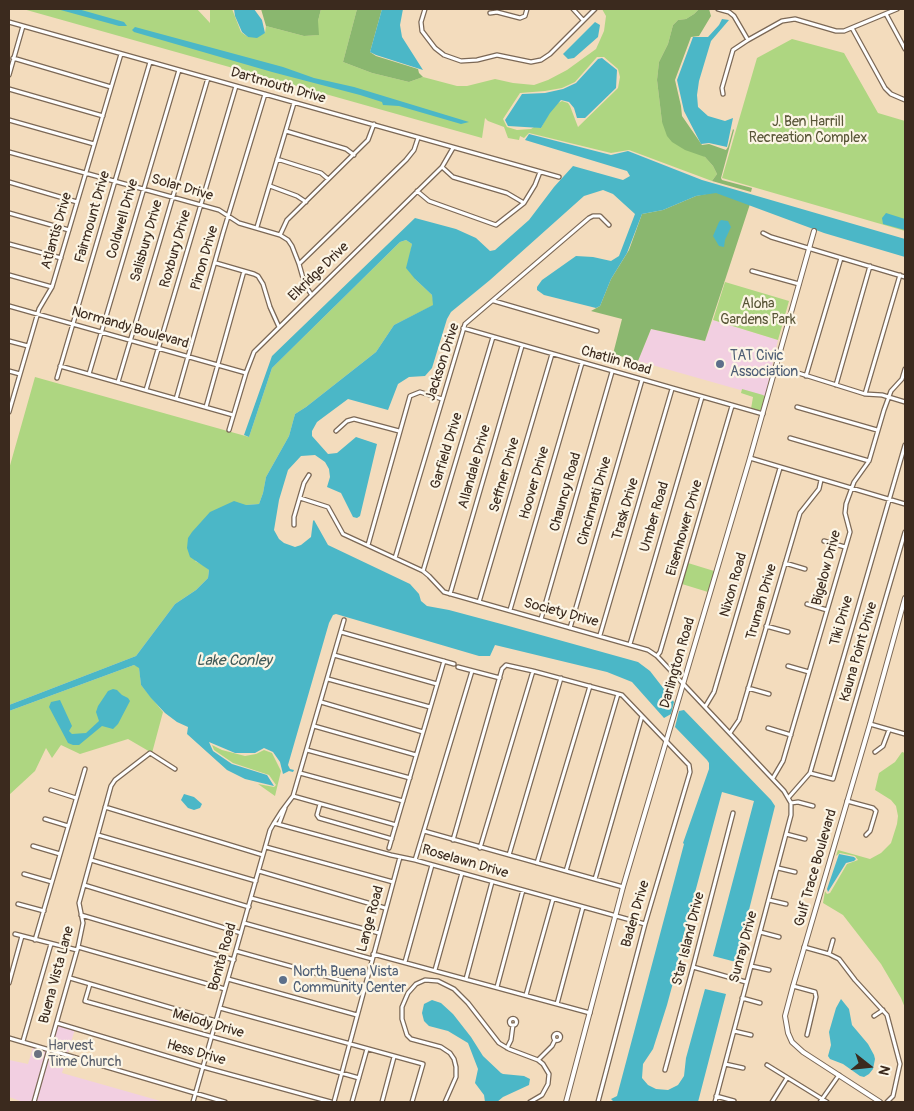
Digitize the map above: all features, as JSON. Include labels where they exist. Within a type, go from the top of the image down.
[{"type":"street","points":[[425,9],[421,26],[426,36],[440,52],[461,61],[477,60],[497,55],[526,62],[536,61],[550,54],[595,9]]},
{"type":"street","points":[[490,13],[497,12],[520,18],[525,16],[527,9]]},
{"type":"street","points":[[573,9],[583,20]]},
{"type":"street","points":[[718,9],[726,10],[734,16],[748,40]]},
{"type":"street","points":[[723,94],[722,88],[732,54],[736,47],[782,21],[791,19],[840,31],[852,28],[897,9]]},
{"type":"street","points":[[886,14],[905,49]]},
{"type":"street","name":"Dartmouth Drive","points":[[9,22],[558,177]]},
{"type":"street","points":[[9,75],[22,26]]},
{"type":"street","points":[[852,28],[885,88],[891,94],[905,100]]},
{"type":"street","name":"Atlantis Drive","points":[[9,412],[37,314],[52,287],[121,54]]},
{"type":"street","points":[[13,58],[111,87]]},
{"type":"street","name":"Fairmount Drive","points":[[56,378],[150,62]]},
{"type":"street","name":"Coldwell Drive","points":[[89,374],[179,70]]},
{"type":"street","name":"Salisbury Drive","points":[[118,382],[208,78]]},
{"type":"street","name":"Roxbury Drive","points":[[146,390],[236,86]]},
{"type":"street","points":[[9,89],[103,116]]},
{"type":"street","name":"Pinon Drive","points":[[176,398],[265,94]]},
{"type":"street","points":[[257,227],[294,103]]},
{"type":"street","points":[[9,120],[94,144]]},
{"type":"street","points":[[311,294],[305,286],[300,264],[292,246],[288,240],[280,235],[287,220],[368,140],[374,124]]},
{"type":"street","points":[[286,131],[346,149],[354,154]]},
{"type":"street","points":[[300,264],[406,160],[414,150],[418,138]]},
{"type":"street","name":"Elkridge Drive","points":[[229,430],[254,352],[442,167],[453,148]]},
{"type":"street","name":"Solar Drive","points":[[9,152],[219,210],[239,223],[280,235]]},
{"type":"street","points":[[277,159],[321,173],[328,179]]},
{"type":"street","points":[[442,167],[453,177],[507,193],[524,203]]},
{"type":"street","points":[[417,191],[429,201],[496,225],[524,203],[535,185],[540,172]]},
{"type":"street","points":[[9,182],[77,202]]},
{"type":"street","points":[[269,186],[296,196],[306,202]]},
{"type":"street","points":[[9,213],[69,230]]},
{"type":"street","name":"Jackson Drive","points":[[395,558],[463,328],[467,321],[589,218],[600,216],[609,225]]},
{"type":"street","name":"Darlington Road","points":[[566,1102],[624,887],[763,414],[814,231]]},
{"type":"street","points":[[763,233],[905,277]]},
{"type":"street","points":[[9,244],[61,258]]},
{"type":"street","points":[[806,376],[841,258]]},
{"type":"street","points":[[216,263],[254,274],[263,284],[278,327]]},
{"type":"street","points":[[836,385],[870,266]]},
{"type":"street","points":[[752,270],[799,284]]},
{"type":"street","points":[[206,407],[244,271]]},
{"type":"street","points":[[9,275],[52,287]]},
{"type":"street","points":[[865,394],[900,275]]},
{"type":"street","points":[[493,300],[598,331]]},
{"type":"street","name":"Normandy Boulevard","points":[[9,306],[246,373]]},
{"type":"street","name":"Chatlin Road","points":[[463,328],[763,414]]},
{"type":"street","name":"Garfield Drive","points":[[423,571],[493,337]]},
{"type":"street","points":[[9,341],[28,346]]},
{"type":"street","name":"Allandale Drive","points":[[450,594],[522,346]]},
{"type":"street","name":"Seffner Drive","points":[[480,602],[552,354]]},
{"type":"street","name":"Hoover Drive","points":[[510,610],[582,363]]},
{"type":"street","points":[[60,366],[234,415]]},
{"type":"street","points":[[775,366],[865,394],[890,397],[905,402]]},
{"type":"street","name":"Bigelow Drive","points":[[772,778],[781,766],[791,735],[846,547],[850,532],[845,508],[851,489],[869,460],[884,410],[894,387],[902,379],[905,369]]},
{"type":"street","points":[[9,371],[20,374]]},
{"type":"street","name":"Chauncy Road","points":[[541,619],[612,372]]},
{"type":"street","name":"Cincinnati Drive","points":[[570,628],[642,380]]},
{"type":"street","name":"Trask Drive","points":[[600,635],[672,389]]},
{"type":"street","points":[[368,545],[410,396],[420,392],[442,399]]},
{"type":"street","name":"Umber Road","points":[[630,644],[702,397]]},
{"type":"street","name":"Eisenhower Drive","points":[[657,656],[732,406]]},
{"type":"street","points":[[798,407],[877,430]]},
{"type":"street","points":[[336,431],[347,421],[354,419],[399,431]]},
{"type":"street","points":[[790,438],[869,460]]},
{"type":"street","name":"Tiki Drive","points":[[789,797],[810,772],[905,445]]},
{"type":"street","points":[[750,458],[905,504]]},
{"type":"street","name":"Nixon Road","points":[[705,707],[714,692],[780,468]]},
{"type":"street","points":[[294,525],[294,517],[309,475]]},
{"type":"street","name":"Truman Drive","points":[[730,733],[739,720],[800,514],[819,489],[821,480]]},
{"type":"street","name":"Society Drive","points":[[300,498],[328,507],[343,534],[423,571],[430,576],[441,590],[450,594],[648,650],[657,656],[789,797]]},
{"type":"street","name":"Kauna Point Drive","points":[[810,772],[833,779],[905,532]]},
{"type":"street","points":[[824,541],[846,547]]},
{"type":"street","points":[[785,564],[805,569]]},
{"type":"street","name":"Gulf Trace Boulevard","points":[[880,1102],[803,1052],[792,1042],[788,1033],[785,1016],[905,598]]},
{"type":"street","points":[[807,604],[827,610]]},
{"type":"street","points":[[344,620],[294,796],[396,825]]},
{"type":"street","points":[[766,626],[788,632]]},
{"type":"street","points":[[341,632],[454,664]]},
{"type":"street","points":[[334,655],[437,684]]},
{"type":"street","points":[[389,848],[444,661]]},
{"type":"street","points":[[453,840],[502,670],[506,665],[618,694],[625,698],[667,741]]},
{"type":"street","points":[[458,666],[500,678]]},
{"type":"street","points":[[788,666],[809,672]]},
{"type":"street","points":[[415,860],[472,670]]},
{"type":"street","points":[[480,848],[533,671]]},
{"type":"street","points":[[509,855],[561,678]]},
{"type":"street","points":[[328,679],[430,708]]},
{"type":"street","points":[[537,863],[590,686]]},
{"type":"street","points":[[748,688],[769,694]]},
{"type":"street","points":[[566,871],[618,694]]},
{"type":"street","points":[[320,702],[423,732]]},
{"type":"street","points":[[595,879],[643,716]]},
{"type":"street","points":[[870,724],[905,734]]},
{"type":"street","points":[[314,726],[416,755]]},
{"type":"street","points":[[768,728],[791,735]]},
{"type":"street","points":[[875,752],[883,746],[889,730]]},
{"type":"street","name":"Baden Drive","points":[[598,1102],[644,924],[690,770],[689,765],[667,741]]},
{"type":"street","points":[[307,750],[410,778]]},
{"type":"street","name":"Buena Vista Lane","points":[[34,1102],[70,978],[82,927],[79,903],[112,783],[150,753],[175,769]]},
{"type":"street","points":[[36,940],[84,769]]},
{"type":"street","points":[[300,773],[403,802]]},
{"type":"street","points":[[51,790],[76,798]]},
{"type":"street","name":"Bonita Road","points":[[193,1102],[270,830],[276,818],[294,796]]},
{"type":"street","name":"Sunray Drive","points":[[715,1102],[791,815],[789,797]]},
{"type":"street","points":[[847,800],[873,808],[876,811],[870,831],[866,835]]},
{"type":"street","points":[[791,803],[798,802],[813,806]]},
{"type":"street","points":[[320,804],[317,815],[319,818],[392,839]]},
{"type":"street","points":[[105,808],[264,855]]},
{"type":"street","points":[[274,823],[279,824],[285,808]]},
{"type":"street","name":"Star Island Drive","points":[[665,1070],[668,1065],[733,812]]},
{"type":"street","points":[[45,819],[68,826]]},
{"type":"street","name":"Roselawn Drive","points":[[279,824],[644,924]]},
{"type":"street","points":[[424,831],[624,887]]},
{"type":"street","points":[[98,834],[256,881]]},
{"type":"street","points":[[786,834],[805,839]]},
{"type":"street","points":[[33,846],[60,854]]},
{"type":"street","points":[[266,847],[393,882]]},
{"type":"street","name":"Lange Road","points":[[332,1102],[400,857]]},
{"type":"street","points":[[91,860],[249,907]]},
{"type":"street","points":[[405,962],[432,865]]},
{"type":"street","points":[[778,868],[795,872]]},
{"type":"street","points":[[259,871],[386,908]]},
{"type":"street","points":[[435,970],[462,873]]},
{"type":"street","points":[[24,874],[52,882]]},
{"type":"street","points":[[466,979],[492,882]]},
{"type":"street","points":[[84,885],[241,932]]},
{"type":"street","points":[[497,987],[523,890]]},
{"type":"street","points":[[251,898],[379,933]]},
{"type":"street","points":[[526,996],[553,899]]},
{"type":"street","points":[[768,900],[786,904]]},
{"type":"street","points":[[18,904],[44,911]]},
{"type":"street","points":[[556,1004],[583,907]]},
{"type":"street","points":[[82,915],[234,960]]},
{"type":"street","points":[[244,922],[372,958]]},
{"type":"street","points":[[760,932],[779,937]]},
{"type":"street","points":[[15,934],[225,989]]},
{"type":"street","points":[[9,983],[22,936]]},
{"type":"street","points":[[830,954],[833,940]]},
{"type":"street","points":[[23,1041],[50,944]]},
{"type":"street","points":[[804,946],[830,954],[839,959],[854,980],[883,1010],[889,1022],[900,1064],[893,1096],[887,1102]]},
{"type":"street","points":[[236,951],[364,987]]},
{"type":"street","points":[[374,954],[590,1013]]},
{"type":"street","points":[[751,966],[769,970]]},
{"type":"street","points":[[693,967],[746,982]]},
{"type":"street","points":[[70,978],[216,1021]]},
{"type":"street","points":[[228,979],[357,1015]]},
{"type":"street","points":[[446,1102],[456,1077],[456,1064],[451,1055],[444,1048],[417,1042],[407,1035],[402,1023],[405,998],[412,988],[421,982],[430,980],[438,981],[451,987],[469,1004],[496,1040],[507,1048],[538,1060],[547,1069],[549,1082],[542,1095],[530,1102]]},
{"type":"street","name":"Melody Drive","points":[[90,984],[85,1001],[359,1078]]},
{"type":"street","points":[[793,986],[814,992],[816,997],[807,1036]]},
{"type":"street","points":[[742,998],[760,1003]]},
{"type":"street","points":[[220,1008],[423,1064],[412,1102]]},
{"type":"street","points":[[874,1016],[883,1010]]},
{"type":"street","name":"Hess Drive","points":[[57,1023],[203,1067],[332,1102]]},
{"type":"street","points":[[507,1048],[511,1040],[513,1025]]},
{"type":"street","points":[[734,1030],[751,1036]]},
{"type":"street","points":[[9,1038],[224,1102]]},
{"type":"street","points":[[538,1060],[552,1046],[555,1040]]},
{"type":"street","points":[[352,1102],[367,1049]]},
{"type":"street","points":[[382,1102],[394,1057]]},
{"type":"street","points":[[725,1064],[743,1068]]},
{"type":"street","points":[[767,1066],[821,1101],[827,1102]]},
{"type":"street","points":[[821,1101],[839,1075]]},
{"type":"street","points":[[772,1102],[787,1078]]},
{"type":"street","points":[[716,1096],[734,1101]]},
{"type":"shaded area","points":[[713,320],[778,340],[765,397],[638,361],[651,329],[705,341]]},
{"type":"shaded area","points":[[54,1022],[75,1029],[62,1073],[164,1102],[23,1102],[9,1097],[9,1060],[28,1064],[33,1048],[46,1051]]},
{"type":"green space","points":[[23,9],[197,9],[210,23],[210,9],[232,9],[241,32],[248,37],[265,33],[266,26],[304,36],[318,35],[318,21],[321,9],[357,9],[343,62],[372,73],[409,82],[423,77],[457,86],[467,86],[495,79],[534,85],[567,70],[596,49],[604,31],[606,16],[602,9],[699,9],[686,19],[678,20],[673,25],[668,44],[659,62],[657,80],[662,122],[705,157],[713,166],[717,174],[712,181],[629,150],[611,153],[529,133],[524,138],[520,136],[519,140],[508,138],[504,127],[485,118],[482,138]],"holes":[[[597,57],[604,57],[618,69],[620,77],[618,88],[578,127],[570,106],[562,101],[556,104],[550,111],[541,128],[534,127],[517,130],[507,127],[503,119],[520,93],[562,88],[575,82]]]},
{"type":"green space","points":[[261,9],[321,9],[318,21],[319,35],[304,36],[266,26]]},
{"type":"green space","points":[[357,9],[382,9],[370,52],[376,56],[418,69],[423,77],[409,82],[372,73],[343,62]]},
{"type":"green space","points":[[699,9],[709,9],[711,16],[699,36],[691,37],[675,80],[682,116],[702,145],[709,144],[726,150],[734,130],[721,178],[722,180],[752,188],[751,192],[712,181],[717,174],[713,166],[705,157],[685,150],[672,142],[667,136],[662,122],[657,80],[659,62],[668,44],[673,25],[678,20],[686,19]]},
{"type":"green space","name":"J. Ben Harrill Recreation Complex","points":[[792,39],[844,53],[878,113],[905,121],[905,231],[722,178],[757,58]]},
{"type":"green space","points":[[716,192],[751,201],[705,341],[651,329],[638,361],[613,354],[622,319],[591,311],[600,306],[611,279],[629,250],[642,214],[663,210],[696,196]]},
{"type":"green space","points":[[406,240],[412,244],[410,255],[415,279],[432,295],[434,305],[394,325],[376,352],[295,414],[289,436],[266,477],[259,504],[246,505],[195,561],[209,570],[208,578],[196,590],[175,604],[136,656],[9,705],[9,469],[35,377],[249,437],[272,368],[400,242]]},
{"type":"green space","name":"Aloha Gardens Park","points":[[725,282],[789,301],[778,340],[713,320]]},
{"type":"green space","points":[[742,389],[766,397],[762,411],[759,412],[751,409],[753,397],[741,393]]},
{"type":"green space","points":[[688,563],[714,571],[708,592],[682,584]]},
{"type":"green space","points":[[134,665],[139,667],[141,685],[163,712],[152,753],[128,739],[80,754],[61,745],[52,758],[46,748],[35,771],[9,795],[9,711]]},
{"type":"green space","points":[[212,745],[222,750],[245,756],[264,750],[272,753],[281,771],[275,796],[258,784],[274,787],[276,785],[269,775],[233,763],[214,750]]},
{"type":"green space","points":[[902,752],[905,753],[905,1008],[881,964],[843,915],[823,903],[825,891],[827,894],[830,893],[847,864],[858,860],[855,856],[840,853],[836,856],[838,850],[870,859],[881,853],[891,843],[897,824],[896,806],[891,800],[875,790],[879,773],[895,762]]},
{"type":"water","points":[[57,9],[78,9],[124,22],[127,26],[119,26]]},
{"type":"water","points":[[234,9],[254,9],[262,20],[265,33],[257,38],[248,37],[242,32]]},
{"type":"water","points":[[382,9],[403,9],[400,25],[402,37],[423,70],[370,52]]},
{"type":"water","points":[[722,19],[729,20],[711,41],[699,81],[697,95],[698,107],[708,116],[725,121],[733,118],[727,147],[709,143],[701,144],[684,111],[677,80],[693,37],[708,37]]},
{"type":"water","points":[[595,22],[600,25],[598,37],[574,58],[568,59],[563,54]]},
{"type":"water","points":[[135,27],[283,67],[314,78],[354,87],[469,122],[461,124],[399,106],[383,105],[382,102],[360,95],[134,32],[132,30]]},
{"type":"water","points":[[602,58],[617,70],[616,88],[585,118],[577,118],[574,108],[569,102],[561,100],[541,128],[508,126],[505,120],[522,94],[545,93],[563,89],[576,83],[598,59]]},
{"type":"water","name":"Lake Conley","points":[[529,134],[611,155],[628,151],[702,180],[905,239],[905,257],[824,233],[716,193],[696,196],[663,210],[642,214],[627,253],[611,279],[600,306],[596,308],[544,295],[537,290],[542,280],[576,256],[611,261],[619,256],[635,214],[613,194],[603,190],[584,196],[490,280],[451,312],[447,319],[432,368],[425,376],[409,377],[398,384],[388,410],[348,399],[317,422],[312,431],[312,436],[328,454],[337,453],[356,437],[377,444],[360,516],[357,518],[353,517],[341,493],[327,487],[330,477],[329,469],[325,462],[315,455],[301,456],[288,470],[279,500],[274,530],[279,539],[295,547],[311,537],[314,520],[328,545],[410,584],[419,594],[421,601],[427,606],[449,610],[638,662],[650,671],[674,702],[671,714],[664,718],[632,682],[607,672],[495,645],[490,656],[479,656],[336,614],[333,615],[329,623],[288,765],[290,769],[294,770],[293,772],[289,771],[283,774],[280,762],[273,752],[264,748],[255,753],[235,753],[209,742],[213,751],[232,764],[267,775],[274,786],[245,779],[227,770],[187,734],[188,727],[165,713],[151,698],[141,685],[139,668],[134,665],[9,711],[9,705],[136,656],[175,604],[196,590],[208,578],[209,570],[190,557],[187,548],[188,538],[192,532],[210,512],[234,501],[246,505],[259,504],[266,477],[289,436],[295,414],[376,352],[394,325],[433,305],[432,295],[406,268],[412,244],[406,240],[400,242],[272,368],[249,437],[244,435],[272,356],[415,218],[456,229],[476,238],[490,251],[495,250],[529,220],[573,166],[623,180],[630,176],[627,171],[525,140]]},
{"type":"water","points":[[886,213],[905,219],[905,230],[883,224],[882,218]]},
{"type":"water","points":[[721,220],[728,221],[731,227],[724,247],[719,246],[713,236]]},
{"type":"water","points":[[113,689],[130,701],[118,724],[113,729],[102,726],[79,745],[68,743],[49,707],[51,702],[60,700],[72,726],[69,731],[72,734],[86,733],[99,721],[96,712],[98,706],[108,691]]},
{"type":"water","points":[[684,710],[775,806],[736,962],[713,956],[754,801],[722,792],[679,952],[677,968],[667,1005],[653,1049],[643,1064],[642,1078],[648,1085],[656,1089],[668,1090],[678,1085],[684,1076],[686,1058],[705,989],[726,994],[698,1102],[614,1102],[611,1099],[617,1096],[683,843],[709,769],[707,760],[675,727],[679,711]]},
{"type":"water","points":[[184,794],[194,797],[202,804],[200,808],[194,810],[188,808],[181,800]]},
{"type":"water","points":[[839,854],[856,859],[846,863],[828,892],[827,889]]},
{"type":"water","points":[[841,999],[849,1009],[852,1025],[868,1044],[874,1055],[873,1069],[864,1077],[843,1064],[830,1059],[828,1056],[831,1045],[829,1032],[836,1008]]},
{"type":"water","points":[[432,1000],[441,1003],[453,1014],[483,1056],[501,1073],[524,1076],[530,1079],[529,1085],[503,1097],[497,1102],[485,1102],[484,1095],[475,1083],[478,1069],[468,1043],[448,1031],[429,1026],[424,1021],[422,1013],[424,1004]]},
{"type":"place","name":"TAT Civic Association","points":[[720,364]]},
{"type":"place","name":"North Buena Vista Community Center","points":[[283,980]]},
{"type":"place","name":"Harvest Time Church","points":[[38,1054]]}]
